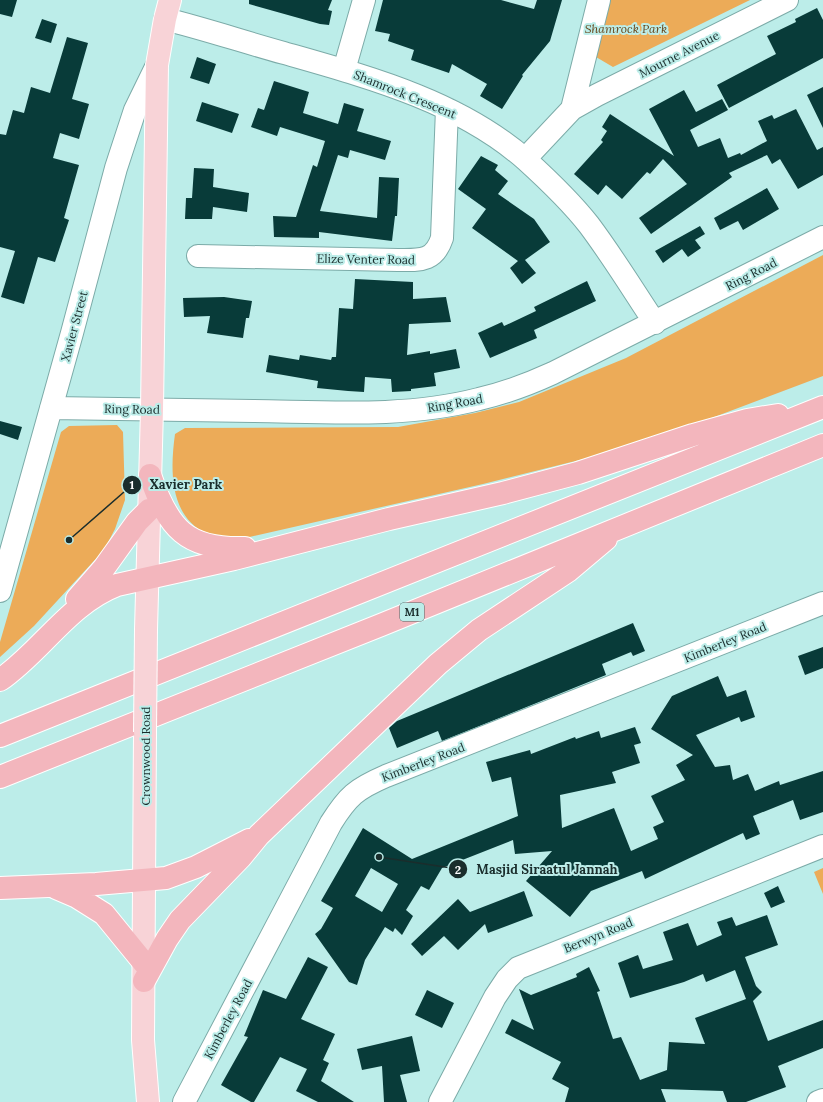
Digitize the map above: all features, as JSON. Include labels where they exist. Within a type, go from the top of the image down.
[{"type":"highway","points":[[0,680],[30,655],[66,617],[101,591],[117,585],[277,548],[578,473],[693,435],[747,420],[821,408]]},
{"type":"highway","points":[[0,736],[821,408]]},
{"type":"highway","name":"M1","points":[[0,777],[381,625],[823,445]]},
{"type":"highway","points":[[150,475],[166,516],[186,536],[195,541],[228,549],[277,548]]},
{"type":"highway","points":[[66,617],[79,597],[104,568],[137,522],[149,510]]},
{"type":"highway","points":[[53,886],[77,897],[104,914],[144,972],[180,920],[242,857],[259,835],[438,664],[479,630],[568,571],[624,525]]},
{"type":"highway","points":[[0,888],[144,881],[166,878],[196,867],[259,835]]},
{"type":"main road","name":"Xavier Street","points":[[152,409],[157,65],[168,10]]},
{"type":"main road","name":"Crownwood Road","points":[[148,1102],[143,1040],[146,630],[152,409]]},
{"type":"street","points":[[344,70],[364,0]]},
{"type":"street","points":[[525,160],[572,109],[599,0]]},
{"type":"street","name":"Mourne Avenue","points":[[572,109],[596,95],[787,0]]},
{"type":"street","name":"Shamrock Crescent","points":[[168,10],[378,82],[447,109],[487,132],[525,160],[555,188],[588,224],[621,269],[656,323]]},
{"type":"street","name":"Xavier Street","points":[[0,590],[116,168],[135,110],[157,65]]},
{"type":"street","name":"Elize Venter Road","points":[[198,256],[398,260],[420,260],[428,258],[437,250],[442,238],[447,109]]},
{"type":"street","name":"Ring Road","points":[[50,408],[343,412],[421,409],[478,400],[527,384],[656,323],[823,237]]},
{"type":"street","name":"Kimberley Road","points":[[184,1102],[331,823],[343,804],[352,794],[368,784],[386,776],[823,603]]},
{"type":"street","name":"Berwyn Road","points":[[440,1102],[495,997],[507,979],[518,968],[823,846]]},
{"type":"street","points":[[818,1102],[823,1100]]},
{"type":"green space","name":"Shamrock Park","points":[[604,0],[750,0],[613,67],[596,57]]},
{"type":"green space","points":[[823,255],[823,376],[640,445],[483,484],[245,538],[224,540],[212,537],[195,526],[185,516],[179,504],[173,477],[173,448],[175,434],[185,428],[398,427],[475,413],[519,402],[626,358]]},
{"type":"green space","points":[[117,425],[123,432],[125,500],[115,529],[104,550],[34,626],[0,657],[0,642],[61,432],[69,426]]},
{"type":"green space","points":[[823,868],[823,894],[814,872]]},
{"type":"building","points":[[0,0],[17,0],[12,17],[0,14]]},
{"type":"building","points":[[249,0],[332,0],[328,10],[332,11],[329,25],[320,24],[249,4]]},
{"type":"building","points":[[383,0],[501,0],[534,9],[537,0],[562,0],[550,41],[522,75],[523,76],[502,109],[480,96],[487,84],[452,64],[449,73],[411,60],[414,50],[388,41],[390,34],[375,31]]},
{"type":"building","points":[[817,8],[823,20],[823,58],[729,108],[717,85],[776,54],[767,36],[796,22],[795,19]]},
{"type":"building","points":[[42,19],[57,24],[51,43],[35,38]]},
{"type":"building","points":[[67,37],[88,43],[72,99],[89,104],[79,139],[60,133],[53,158],[79,165],[64,218],[69,220],[55,262],[38,257],[24,304],[1,297],[15,251],[0,247],[0,134],[6,135],[13,110],[24,113],[31,87],[50,93]]},
{"type":"building","points":[[197,57],[216,64],[209,84],[190,78]]},
{"type":"building","points":[[274,81],[309,92],[303,113],[338,124],[344,103],[364,109],[357,131],[391,141],[385,160],[350,150],[348,158],[338,155],[320,211],[377,218],[379,177],[399,178],[397,216],[395,216],[392,241],[319,232],[319,238],[274,237],[273,216],[296,217],[313,165],[317,167],[325,141],[280,127],[277,136],[251,127],[258,108],[264,110]]},
{"type":"building","points":[[823,87],[823,128],[807,95]]},
{"type":"building","points":[[684,90],[696,112],[722,99],[728,110],[690,130],[698,147],[720,138],[728,158],[740,153],[741,155],[767,141],[758,121],[772,115],[774,119],[796,109],[817,150],[823,147],[823,175],[798,189],[780,159],[772,164],[767,155],[729,173],[732,177],[651,234],[639,218],[687,184],[663,159],[650,174],[647,172],[622,199],[606,185],[598,195],[574,174],[603,142],[601,140],[607,131],[602,127],[610,114],[674,156],[649,109]]},
{"type":"building","points":[[202,102],[239,114],[232,133],[196,121]]},
{"type":"building","points":[[481,156],[498,165],[495,170],[508,181],[498,194],[534,219],[550,242],[525,260],[536,273],[522,284],[510,268],[518,261],[472,228],[486,209],[458,189]]},
{"type":"building","points":[[194,168],[214,169],[213,187],[249,193],[247,212],[213,207],[212,219],[185,219],[186,198],[192,198]]},
{"type":"building","points":[[767,188],[779,209],[743,230],[738,221],[720,230],[714,218]]},
{"type":"building","points":[[700,226],[705,234],[695,240],[701,248],[688,257],[682,249],[663,263],[655,251]]},
{"type":"building","points":[[355,279],[413,282],[413,299],[446,297],[451,322],[409,324],[407,355],[430,351],[430,354],[456,349],[460,368],[434,373],[436,386],[411,389],[411,391],[392,392],[391,379],[365,377],[364,392],[317,388],[318,381],[266,372],[269,355],[299,360],[300,355],[331,360],[332,357],[336,357],[339,308],[353,309]]},
{"type":"building","points":[[587,281],[596,301],[534,330],[537,338],[490,358],[478,333],[502,322],[504,326],[536,311],[534,307]]},
{"type":"building","points":[[224,297],[252,301],[249,318],[246,318],[243,338],[207,333],[210,316],[184,317],[183,298]]},
{"type":"building","points":[[0,421],[22,427],[18,440],[0,434]]},
{"type":"building","points":[[633,623],[645,651],[633,656],[631,652],[602,664],[606,675],[442,741],[438,731],[397,748],[389,728],[397,721]]},
{"type":"building","points":[[823,647],[823,668],[805,675],[798,656]]},
{"type":"building","points":[[718,676],[727,697],[746,690],[755,717],[741,722],[739,717],[696,735],[715,767],[730,765],[733,780],[748,774],[755,791],[779,781],[780,785],[823,771],[823,812],[800,820],[793,800],[753,816],[760,834],[746,840],[743,833],[645,879],[642,871],[591,891],[570,917],[526,881],[552,851],[515,854],[513,840],[442,868],[429,890],[421,886],[406,910],[413,916],[402,935],[395,928],[393,932],[385,927],[365,960],[357,985],[349,982],[315,934],[321,929],[333,908],[321,901],[363,828],[412,859],[518,816],[511,777],[492,782],[486,762],[530,750],[531,754],[575,737],[576,739],[599,731],[601,738],[635,727],[641,743],[634,745],[640,763],[612,772],[616,783],[560,795],[562,828],[614,808],[631,851],[658,839],[653,827],[664,822],[651,796],[685,780],[676,765],[693,755],[651,729],[672,696]],"holes":[[[371,868],[398,884],[382,912],[355,896]]]},
{"type":"building","points":[[778,886],[785,902],[771,908],[764,893]]},
{"type":"building","points":[[524,891],[533,916],[488,933],[485,924],[458,950],[444,936],[422,956],[411,944],[458,899],[470,912]]},
{"type":"building","points":[[767,915],[778,945],[745,957],[756,986],[762,992],[753,1001],[768,1041],[823,1020],[823,1048],[778,1066],[786,1087],[746,1102],[727,1102],[723,1091],[661,1089],[666,1102],[565,1102],[569,1088],[552,1079],[561,1062],[505,1033],[512,1019],[534,1030],[519,989],[531,995],[577,977],[576,974],[589,967],[600,991],[597,992],[613,1039],[621,1037],[640,1080],[667,1070],[669,1042],[705,1044],[695,1018],[746,999],[735,970],[706,982],[703,974],[684,982],[630,998],[618,963],[638,955],[643,969],[673,960],[663,932],[688,923],[697,946],[722,935],[717,922],[732,917],[736,926]]},
{"type":"building","points":[[308,957],[328,967],[301,1019],[335,1034],[323,1060],[329,1063],[321,1081],[354,1102],[318,1102],[296,1091],[307,1069],[280,1057],[254,1102],[251,1102],[221,1085],[248,1037],[244,1036],[263,990],[286,999]]},
{"type":"building","points":[[427,990],[454,1003],[442,1028],[415,1015]]},
{"type":"building","points":[[412,1036],[420,1071],[400,1075],[407,1102],[384,1102],[382,1066],[362,1070],[357,1049]]},
{"type":"place","name":"Xavier Park","points":[[69,540]]},
{"type":"place","name":"Masjid Siraatul Jannah","points":[[379,857]]}]
